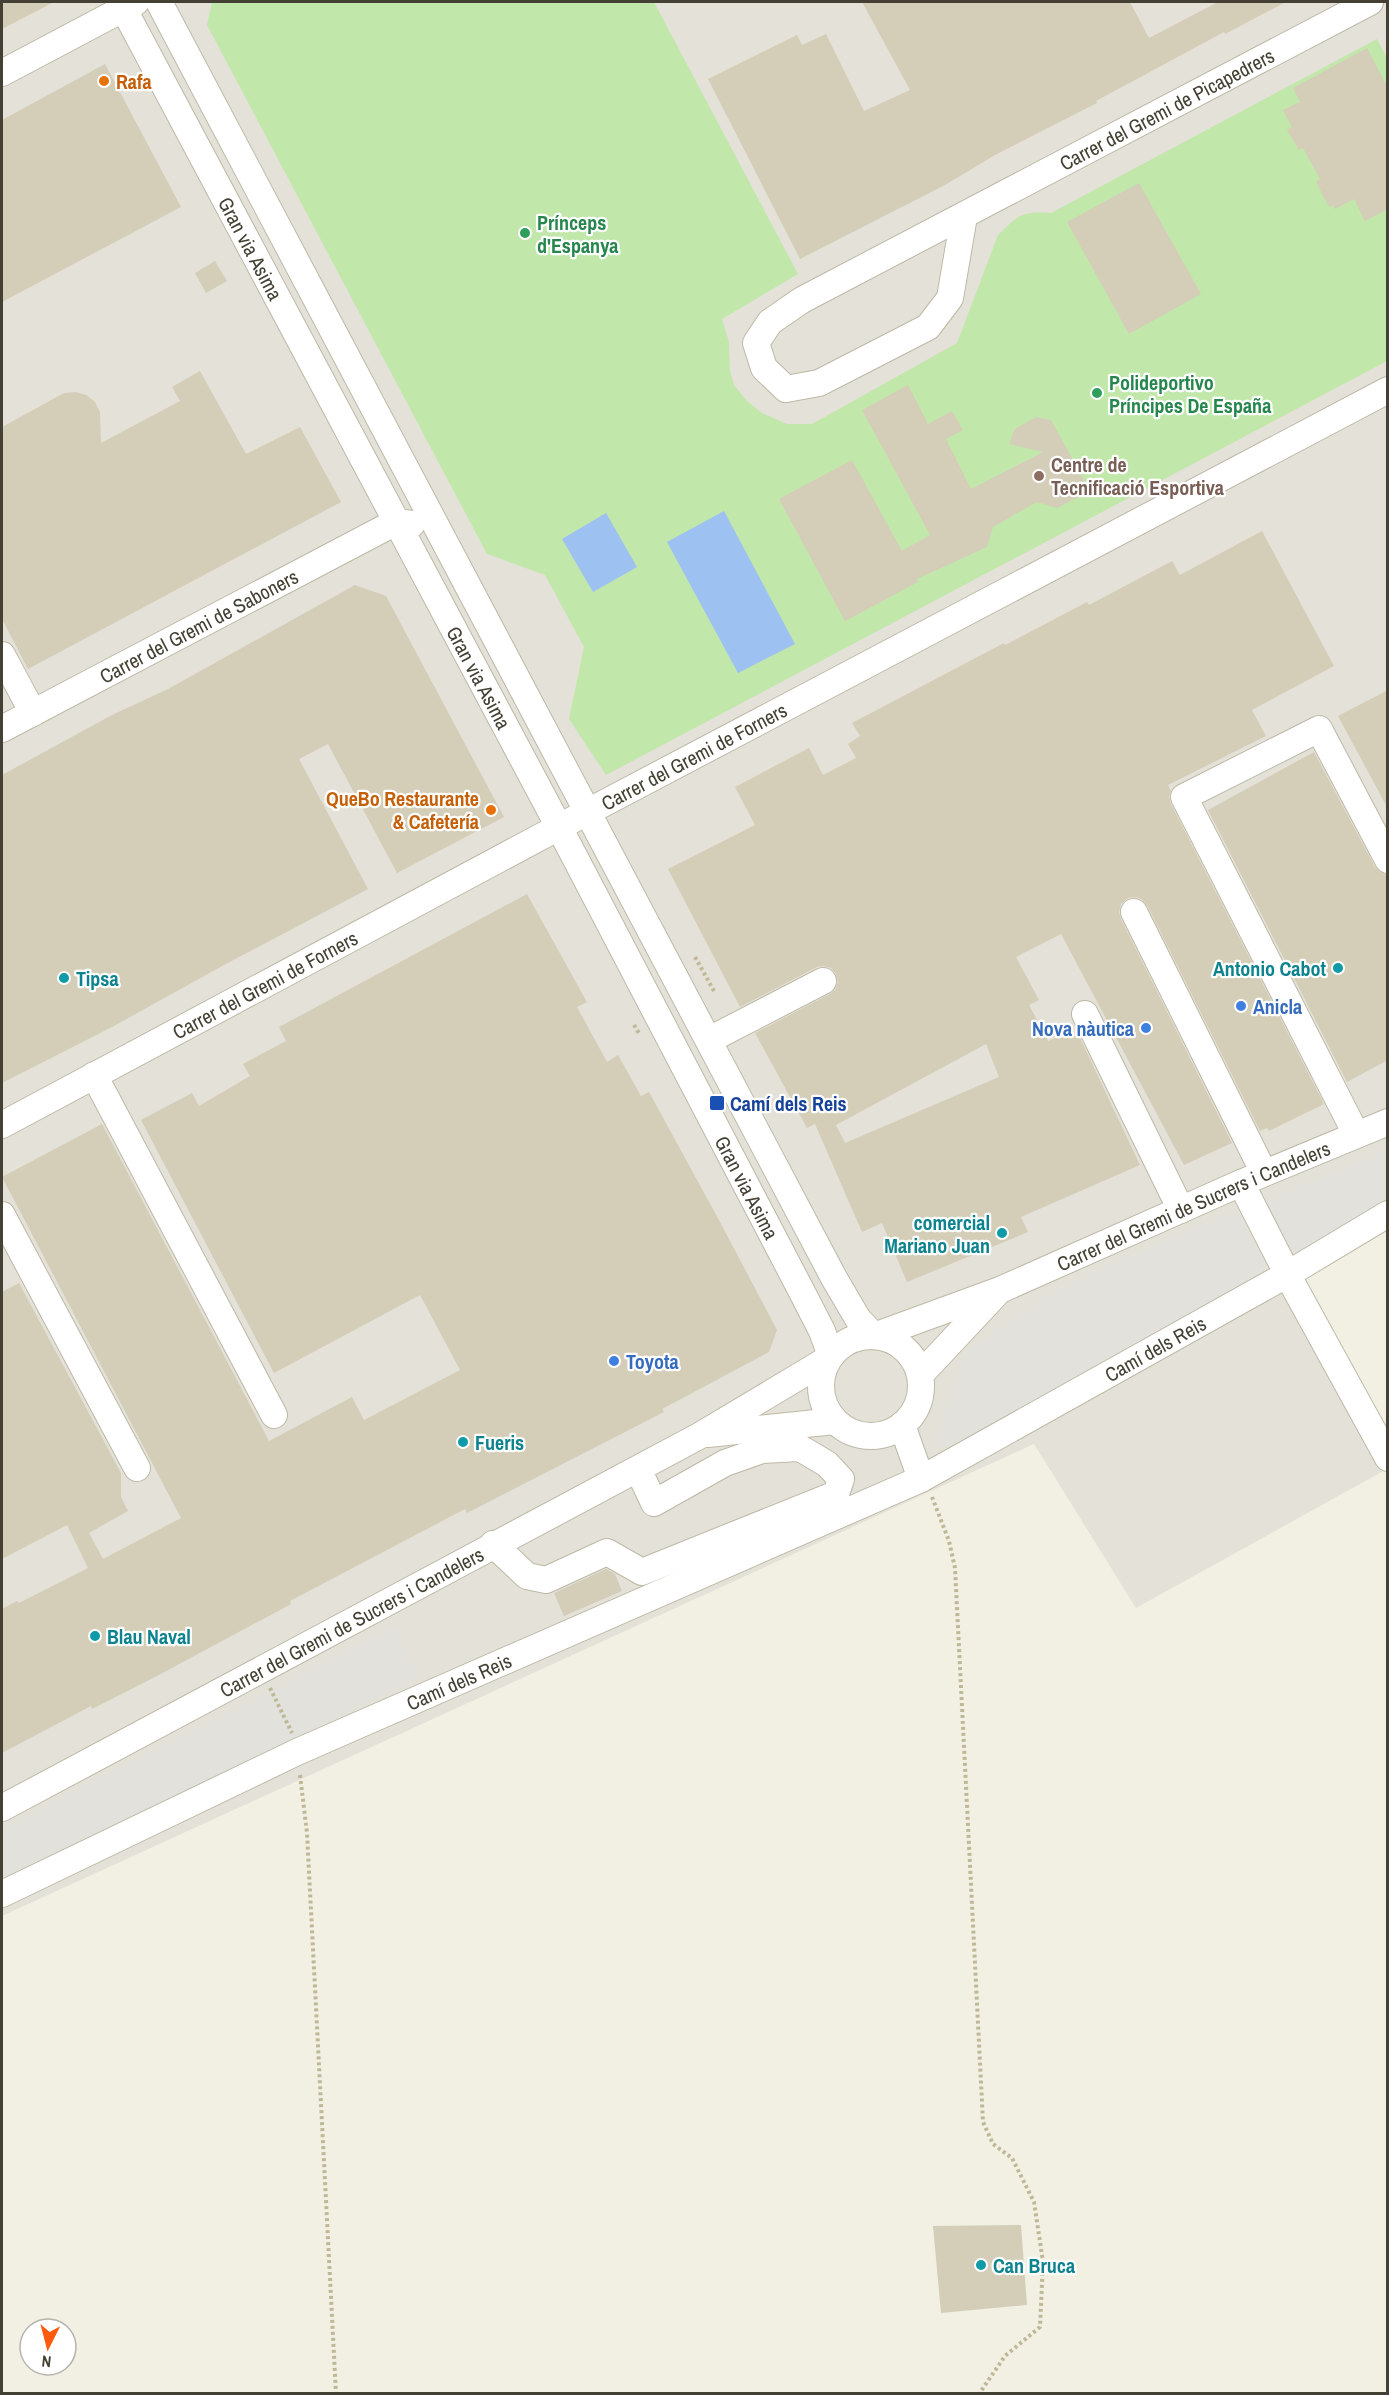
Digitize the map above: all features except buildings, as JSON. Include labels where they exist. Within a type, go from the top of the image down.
[{"type":"street","name":"Gran via Asima","points":[[159,2],[834,1278],[858,1319],[875,1335]]},
{"type":"street","name":"Carrer del Gremi de Picapedrers","points":[[964,216],[950,298],[928,327],[819,383],[786,389],[764,368],[756,343],[770,322],[802,300],[1370,2]]},
{"type":"street","name":"Gran via Asima","points":[[126,4],[802,1292],[822,1331],[830,1358]]},
{"type":"street","points":[[2,74],[126,4]]},
{"type":"street","name":"Carrer del Gremi de Forners","points":[[2,1125],[559,827],[1388,390]]},
{"type":"street","points":[[396,522],[418,525],[441,567],[464,575]]},
{"type":"street","name":"Carrer del Gremi de Saboners","points":[[2,729],[396,522]]},
{"type":"street","points":[[2,655],[33,713]]},
{"type":"street","points":[[1356,1134],[1185,797],[1319,729],[1388,860]]},
{"type":"street","points":[[1134,912],[1264,1173]]},
{"type":"street","points":[[709,1040],[823,981]]},
{"type":"street","points":[[1085,1014],[1181,1210]]},
{"type":"street","points":[[94,1076],[274,1415]]},
{"type":"street","name":"Carrer del Gremi de Sucrers i Candelers","points":[[875,1335],[1000,1290],[1264,1173],[1388,1122]]},
{"type":"street","points":[[1241,1183],[1388,1458]]},
{"type":"street","name":"Camí dels Reis","points":[[2,1894],[297,1752],[921,1479],[1288,1274],[1388,1214]]},
{"type":"street","points":[[2,1215],[137,1468]]},
{"type":"street","points":[[921,1374],[1000,1290]]},
{"type":"street","points":[[875,1335],[892,1339],[905,1348],[915,1360],[921,1374],[922,1388],[919,1402],[912,1415],[890,1432],[875,1436],[861,1435],[847,1430],[835,1420],[826,1407],[821,1391],[822,1374],[830,1358],[849,1341],[875,1335]]},
{"type":"street","name":"Carrer del Gremi de Sucrers i Candelers","points":[[2,1808],[701,1435],[830,1358]]},
{"type":"street","name":"Carrer del Gremi de Sucrers i Candelers","points":[[701,1435],[835,1420]]},
{"type":"street","points":[[902,1425],[921,1479]]},
{"type":"street","points":[[493,1544],[527,1576],[546,1580],[607,1552],[642,1572],[836,1494],[841,1479],[826,1464],[800,1448],[762,1450],[725,1462],[654,1503],[638,1468]]},
{"type":"path","points":[[695,957],[714,991]]},
{"type":"path","points":[[921,1479],[934,1500],[949,1540],[955,1568],[983,2122],[993,2144],[1012,2158],[1034,2202],[1043,2262],[1040,2327],[1005,2356],[979,2394]]},
{"type":"path","points":[[261,1668],[296,1742],[307,1833],[336,2394]]},
{"type":"shaded area","points":[[2,2],[1387,2],[1387,1229],[1300,1280],[1387,1469],[1136,1608],[1034,1444],[2,1916]]},
{"type":"shaded area","points":[[1387,1150],[1387,1205],[1296,1257],[1264,1204]]},
{"type":"shaded area","points":[[1235,1210],[1267,1269],[1095,1397],[983,1451],[945,1447],[935,1442],[964,1353],[1058,1289]]},
{"type":"shaded area","points":[[395,1627],[417,1678],[2,1886],[2,1830]]},
{"type":"green space","name":"Polideportivo Príncipes De España","points":[[212,2],[654,2],[798,274],[722,319],[729,342],[730,371],[734,385],[747,401],[762,413],[787,424],[812,424],[957,343],[998,235],[1016,219],[1027,214],[1051,213],[1377,39],[1388,60],[1387,361],[606,775],[569,719],[584,647],[545,575],[487,554],[207,25]]},
{"type":"water","points":[[724,511],[795,644],[738,673],[667,542]]},
{"type":"water","points":[[606,513],[637,567],[593,592],[562,539]]},
{"type":"place","name":"Rafa","points":[[104,81]]},
{"type":"place","name":"Prínceps d'Espanya","points":[[525,233]]},
{"type":"place","name":"Polideportivo Príncipes De España","points":[[1097,393]]},
{"type":"place","name":"Centre de Tecnificació Esportiva","points":[[1039,476]]},
{"type":"place","name":"QueBo Restaurante & Cafetería","points":[[491,810]]},
{"type":"place","name":"Antonio Cabot","points":[[1338,968]]},
{"type":"place","name":"Tipsa","points":[[64,978]]},
{"type":"place","name":"Anicla","points":[[1241,1006]]},
{"type":"place","name":"Nova nàutica","points":[[1146,1028]]},
{"type":"place","name":"Camí dels Reis","points":[[717,1103]]},
{"type":"place","name":"comercial Mariano Juan","points":[[1002,1233]]},
{"type":"place","name":"Toyota","points":[[614,1361]]},
{"type":"place","name":"Fueris","points":[[463,1442]]},
{"type":"place","name":"Blau Naval","points":[[95,1636]]},
{"type":"place","name":"Can Bruca","points":[[981,2265]]}]
